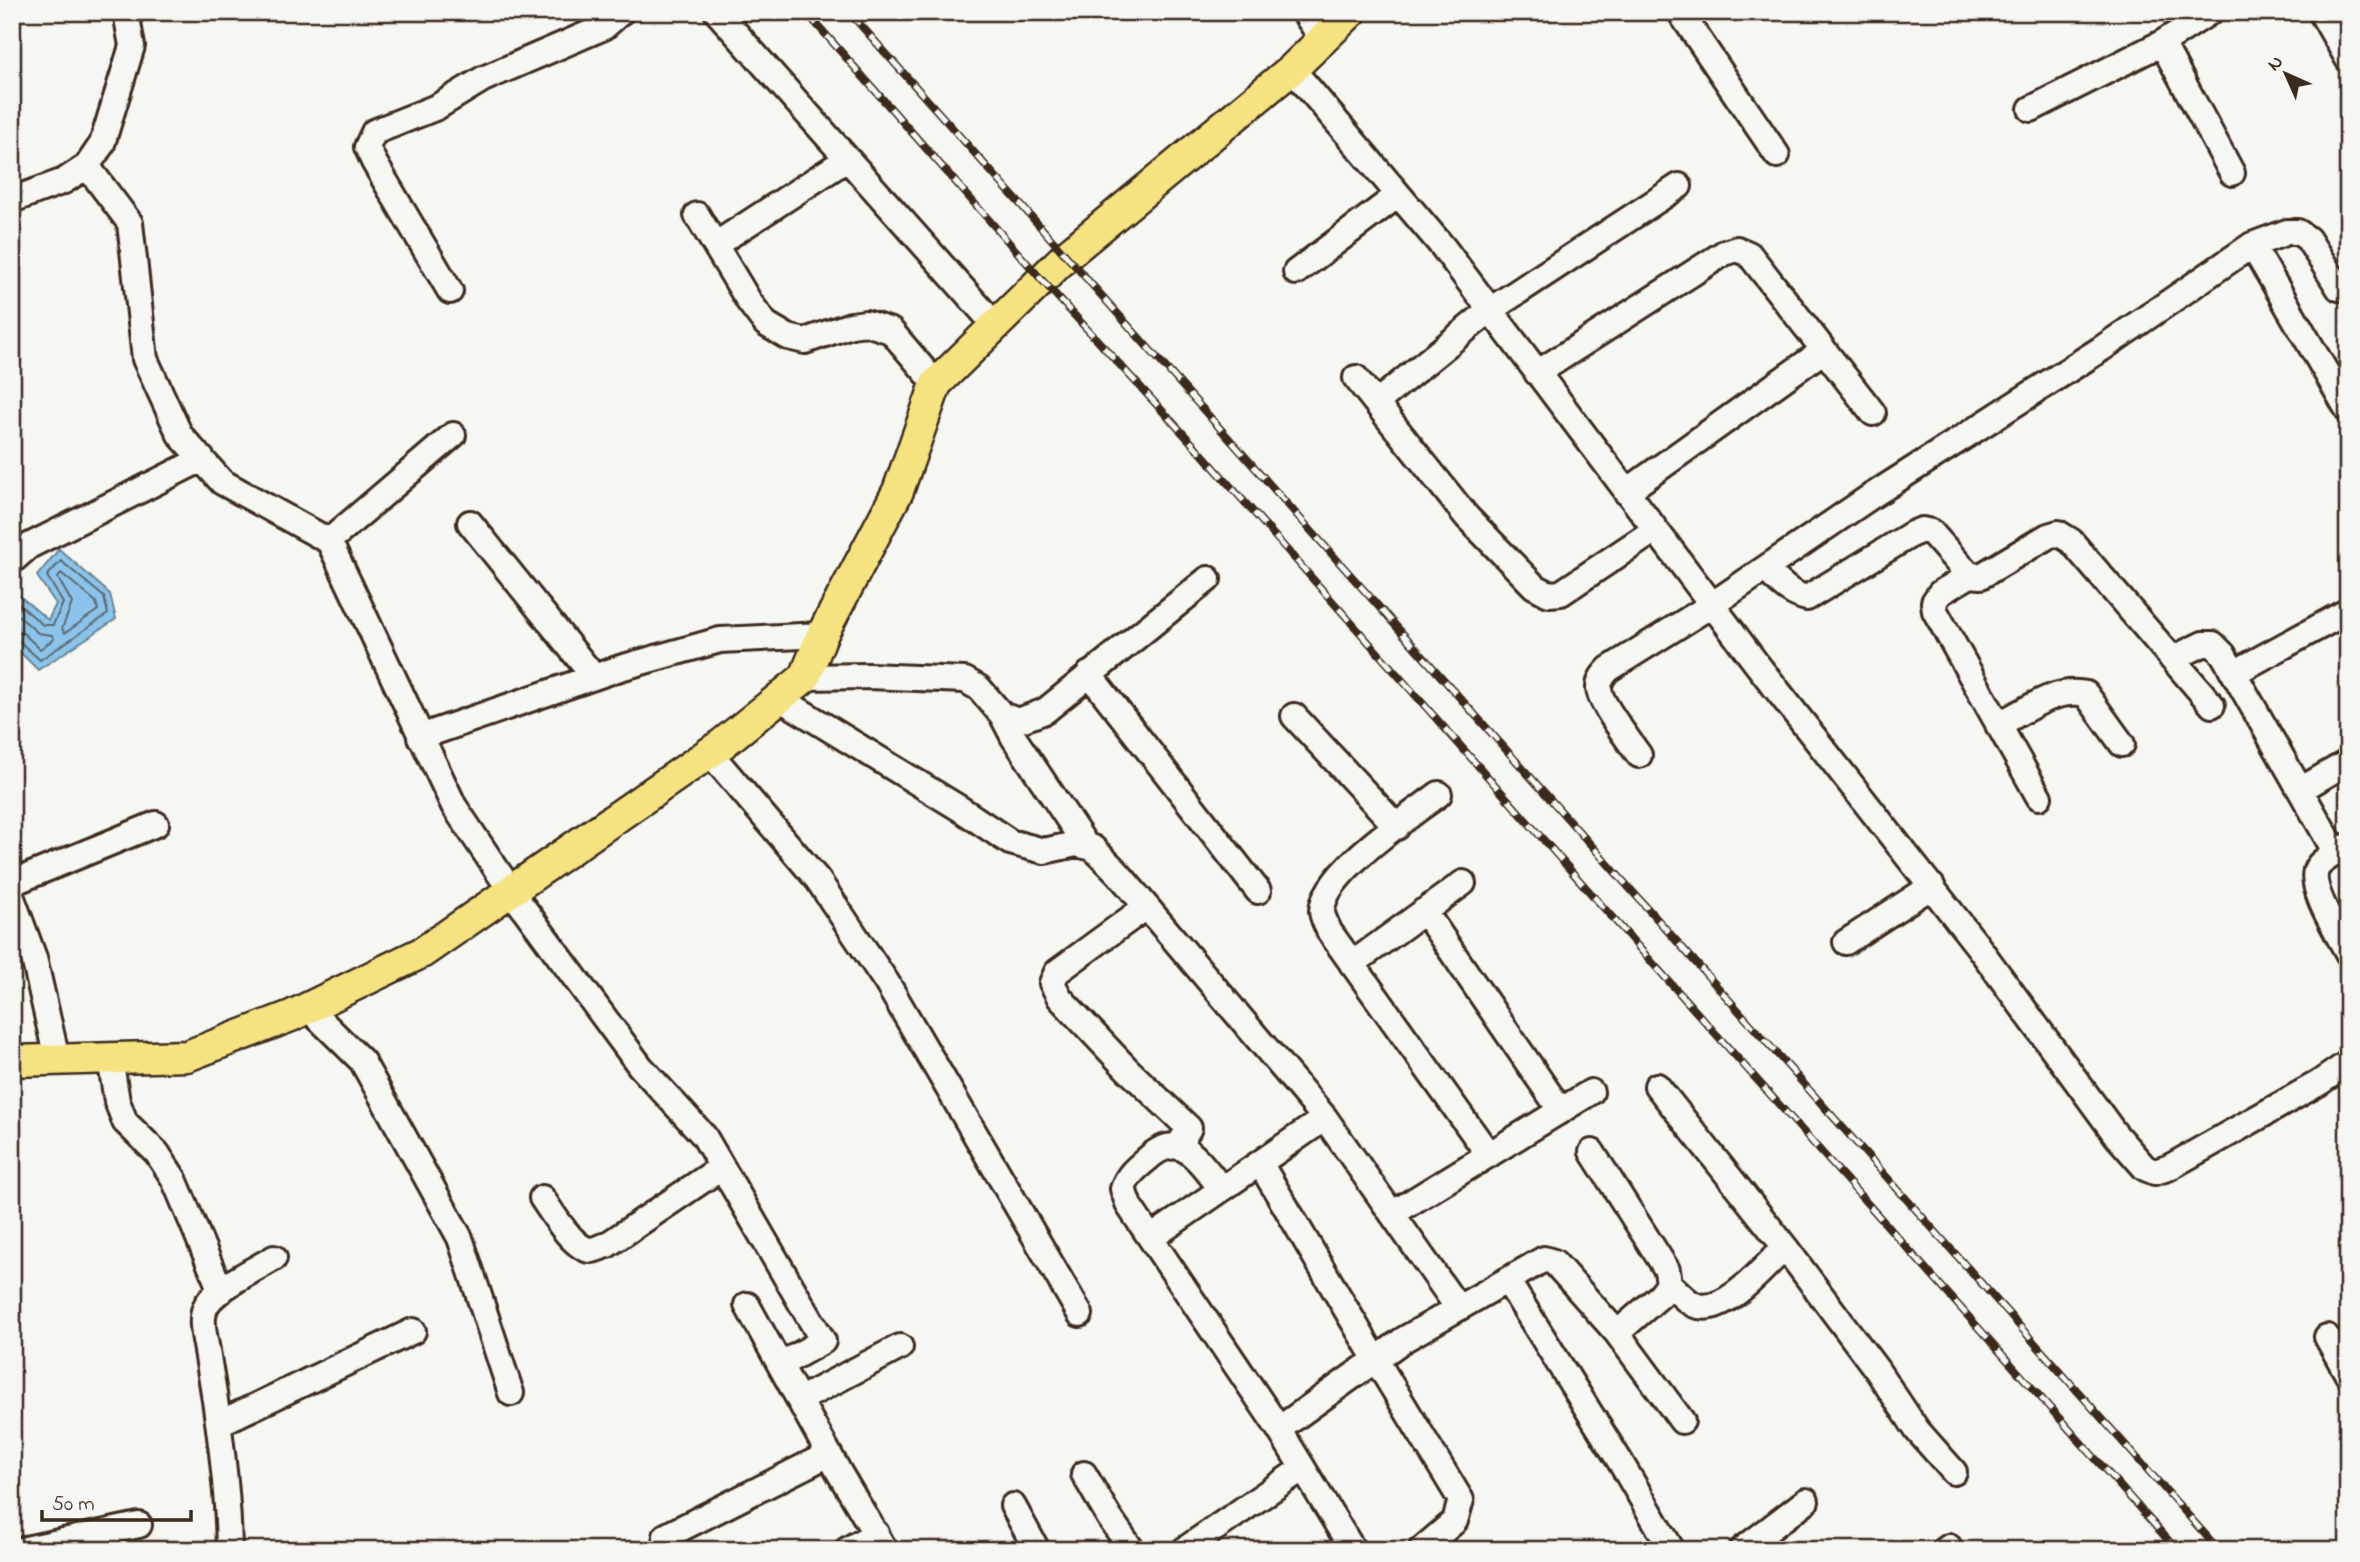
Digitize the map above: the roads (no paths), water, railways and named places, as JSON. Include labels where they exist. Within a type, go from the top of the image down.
[{"type":"main road","points":[[12,1061],[187,1056],[308,1008],[423,953],[710,752],[779,698],[805,677],[822,635],[898,491],[936,384],[1067,255],[1292,69],[1351,12]]},
{"type":"street","points":[[12,200],[64,181],[87,166],[102,144],[132,46],[126,12]]},
{"type":"street","points":[[450,291],[370,155],[367,147],[374,132],[437,107],[483,79],[604,27],[621,12]]},
{"type":"street","points":[[717,12],[995,325]]},
{"type":"street","points":[[1304,12],[1323,40]]},
{"type":"street","points":[[1680,12],[1777,155]]},
{"type":"street","points":[[2031,109],[2162,43],[2210,12]]},
{"type":"street","points":[[2327,15],[2348,59]]},
{"type":"street","points":[[2162,43],[2232,173]]},
{"type":"street","points":[[1292,69],[1443,247],[1756,663],[1931,886],[2116,1135],[2145,1168],[2155,1172],[2168,1168],[2319,1083],[2348,1063]]},
{"type":"street","points":[[715,245],[848,159]]},
{"type":"street","points":[[87,166],[130,223],[145,359],[180,435],[222,482],[329,541],[454,806],[511,891],[640,1066],[704,1136],[823,1341],[780,1365]]},
{"type":"street","points":[[1376,403],[1490,310],[1679,186]]},
{"type":"street","points":[[1297,272],[1398,195]]},
{"type":"street","points":[[697,215],[750,303],[766,324],[788,337],[805,341],[850,325],[866,323],[891,331],[936,384]]},
{"type":"street","points":[[1639,755],[1599,690],[1601,677],[1609,669],[1713,604],[1870,497],[2101,349],[2252,245],[2287,232],[2298,232],[2308,239],[2339,288]]},
{"type":"street","points":[[2252,245],[2348,410]]},
{"type":"street","points":[[1537,373],[1724,253],[1737,249],[1749,254],[1873,413]]},
{"type":"street","points":[[1626,492],[1824,350]]},
{"type":"street","points":[[1356,378],[1467,517],[1534,586],[1549,594],[1561,593],[1656,530]]},
{"type":"street","points":[[329,541],[453,435]]},
{"type":"street","points":[[12,561],[29,546],[202,459]]},
{"type":"street","points":[[470,523],[594,677]]},
{"type":"street","points":[[1765,569],[1797,596],[1807,598],[1922,530],[1931,533],[1970,575]]},
{"type":"street","points":[[2039,797],[1934,611],[1934,603],[1940,593],[1970,575],[1981,576],[2048,536],[2058,533],[2071,541],[2212,705]]},
{"type":"street","points":[[1002,715],[1018,721],[1045,711],[1208,579]]},
{"type":"street","points":[[2234,673],[2348,611]]},
{"type":"street","points":[[420,737],[594,677],[720,640],[822,635]]},
{"type":"street","points":[[2172,659],[2203,644],[2213,644],[2223,654],[2300,790],[2342,850],[2318,865],[2314,876],[2318,893],[2348,953]]},
{"type":"street","points":[[1089,674],[1258,891]]},
{"type":"street","points":[[805,677],[869,676],[965,680],[979,688],[1002,715],[1014,738],[1084,844],[1146,907],[1325,1118],[1458,1308]]},
{"type":"street","points":[[1998,724],[2060,693],[2077,692],[2086,694],[2122,744]]},
{"type":"street","points":[[779,698],[1010,842],[1044,851],[1084,844]]},
{"type":"street","points":[[1294,716],[1397,827]]},
{"type":"street","points":[[710,752],[818,880],[887,983],[1080,1314]]},
{"type":"street","points":[[2300,790],[2348,762]]},
{"type":"street","points":[[1438,794],[1358,856],[1329,887],[1322,911],[1329,931],[1489,1154]]},
{"type":"street","points":[[12,883],[156,824]]},
{"type":"street","points":[[1352,964],[1464,883]]},
{"type":"street","points":[[1846,942],[1931,886]]},
{"type":"street","points":[[12,898],[34,958],[57,1059]]},
{"type":"street","points":[[1146,907],[1057,972],[1052,983],[1060,998],[1127,1069],[1189,1128],[1179,1145],[1153,1153],[1127,1177],[1123,1189],[1129,1206],[1279,1429],[1353,1550]]},
{"type":"street","points":[[1424,911],[1561,1111]]},
{"type":"street","points":[[308,1008],[362,1061],[460,1237],[511,1393]]},
{"type":"street","points":[[110,1058],[117,1101],[125,1122],[157,1153],[174,1179],[221,1291]]},
{"type":"street","points":[[1657,1086],[1877,1370],[1917,1430],[1954,1472]]},
{"type":"street","points":[[1392,1214],[1591,1092]]},
{"type":"street","points":[[1151,1238],[1325,1118]]},
{"type":"street","points":[[1179,1145],[1190,1152],[1222,1189]]},
{"type":"street","points":[[1592,1152],[1667,1270],[1669,1284],[1694,1306],[1707,1307],[1730,1299],[1784,1247]]},
{"type":"street","points":[[1260,1163],[1461,1500],[1455,1521],[1421,1550]]},
{"type":"street","points":[[542,1198],[580,1247],[591,1250],[607,1245],[722,1167]]},
{"type":"street","points":[[229,1550],[228,1506],[220,1423],[202,1321],[207,1304],[221,1291],[274,1258]]},
{"type":"street","points":[[1279,1429],[1404,1340],[1544,1259],[1554,1262],[1617,1334],[1682,1421]]},
{"type":"street","points":[[1507,1280],[1622,1463],[1672,1550]]},
{"type":"street","points":[[1617,1334],[1661,1295],[1669,1284]]},
{"type":"street","points":[[747,1305],[880,1541],[847,1550]]},
{"type":"street","points":[[220,1423],[413,1331]]},
{"type":"street","points":[[2327,1337],[2348,1374]]},
{"type":"street","points":[[799,1400],[900,1347]]},
{"type":"street","points":[[666,1536],[829,1454]]},
{"type":"street","points":[[1184,1550],[1303,1468]]},
{"type":"street","points":[[1084,1474],[1132,1550]]},
{"type":"street","points":[[1742,1550],[1806,1501]]},
{"type":"street","points":[[1013,1506],[1037,1550]]},
{"type":"street","points":[[12,1533],[21,1550],[139,1525]]},
{"type":"water","points":[[59,549],[110,594],[116,619],[38,670],[12,644],[12,593],[14,591],[48,620],[56,604],[37,576]]},
{"type":"railway","points":[[806,12],[1041,279],[1202,454],[2177,1550]]},
{"type":"railway","points":[[849,12],[2219,1550]]}]
